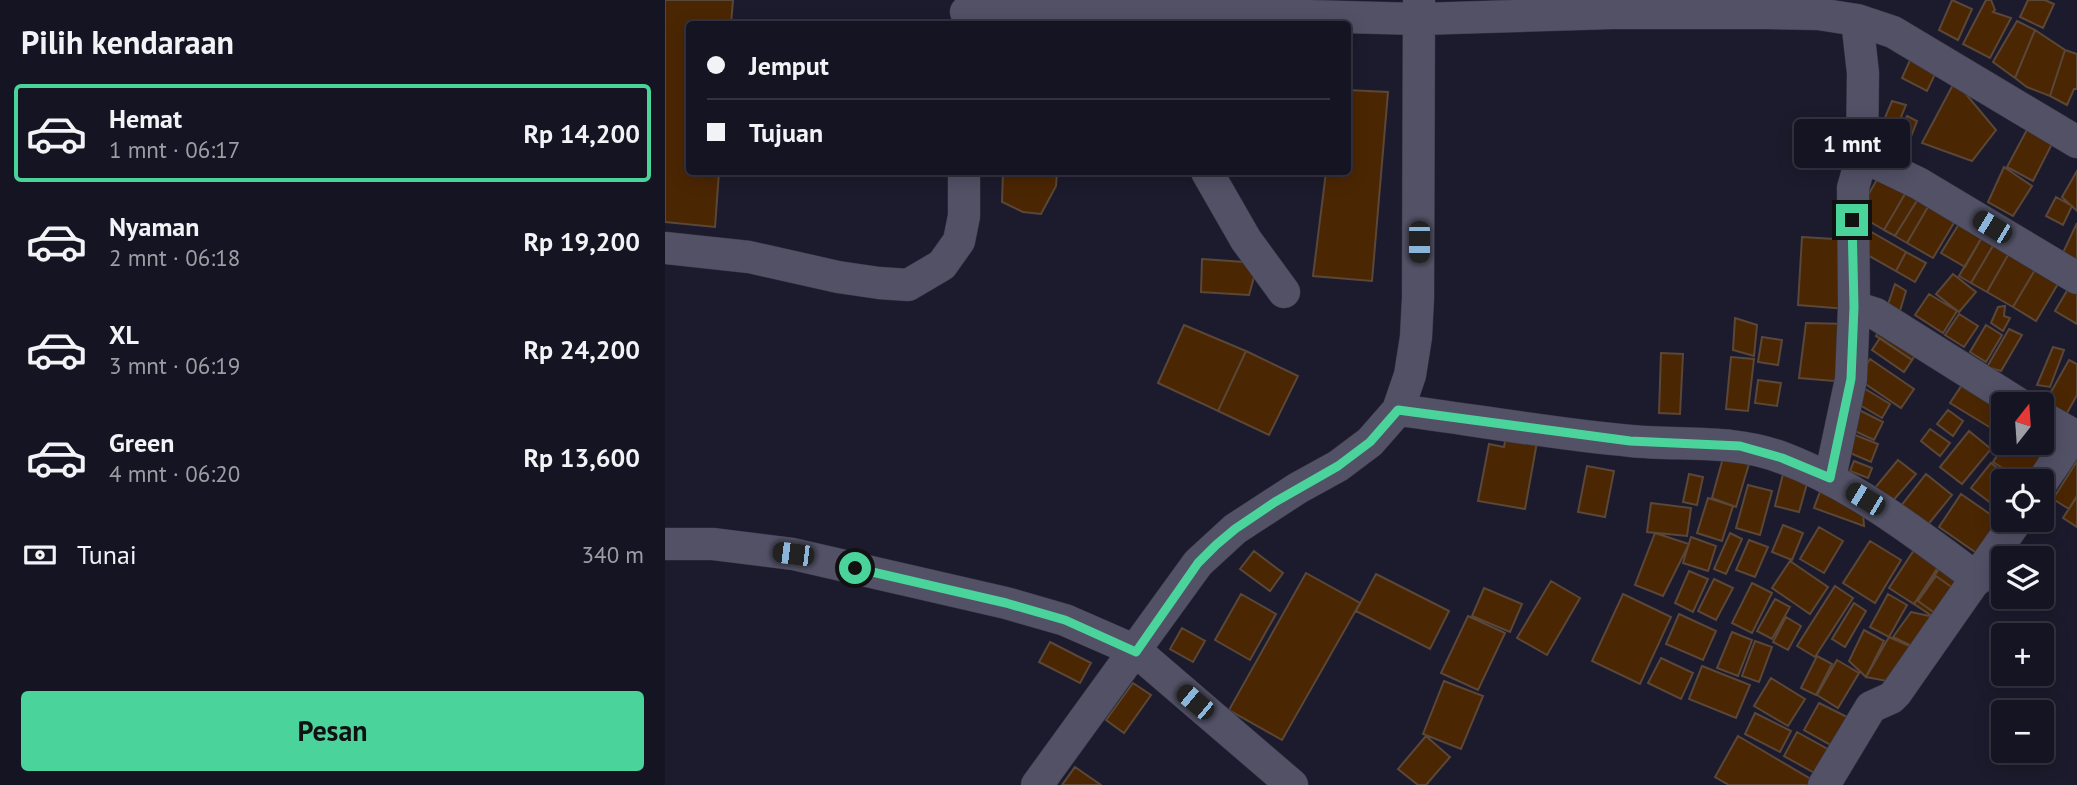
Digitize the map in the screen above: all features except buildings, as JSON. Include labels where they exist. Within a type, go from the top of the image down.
[{"type":"street","points":[[966,12],[1195,19],[1233,7],[1818,14],[1857,20],[1893,33],[2077,142]]},
{"type":"street","points":[[1037,785],[1198,563],[1235,529],[1275,502],[1338,466],[1370,442],[1398,410],[1410,375],[1416,337],[1419,10]]},
{"type":"street","points":[[1830,478],[1851,379],[1854,307],[1853,188],[1863,156],[1863,73],[1857,20]]},
{"type":"street","points":[[1863,156],[1918,183],[2077,278]]},
{"type":"street","points":[[665,248],[749,257],[838,277],[908,285],[942,265],[959,241],[964,216],[964,175]]},
{"type":"street","points":[[1209,175],[1246,240],[1284,292]]},
{"type":"street","points":[[1854,307],[1876,314],[2000,392]]},
{"type":"street","points":[[1398,410],[1630,441],[1740,446],[1782,458],[1830,478],[1897,519],[1977,579]]},
{"type":"street","points":[[2051,469],[2075,436],[2055,424]]},
{"type":"street","points":[[1824,785],[1871,707],[1896,693],[2009,532]]},
{"type":"street","points":[[665,544],[713,544],[793,554],[1018,606],[1065,620],[1136,652],[1292,785]]},
{"type":"route","points":[[855,568],[1006,603],[1065,620],[1136,652],[1198,563],[1216,545],[1275,502],[1338,466],[1370,442],[1398,410],[1630,441],[1740,446],[1782,458],[1830,478],[1851,379],[1854,307],[1852,220]]}]
